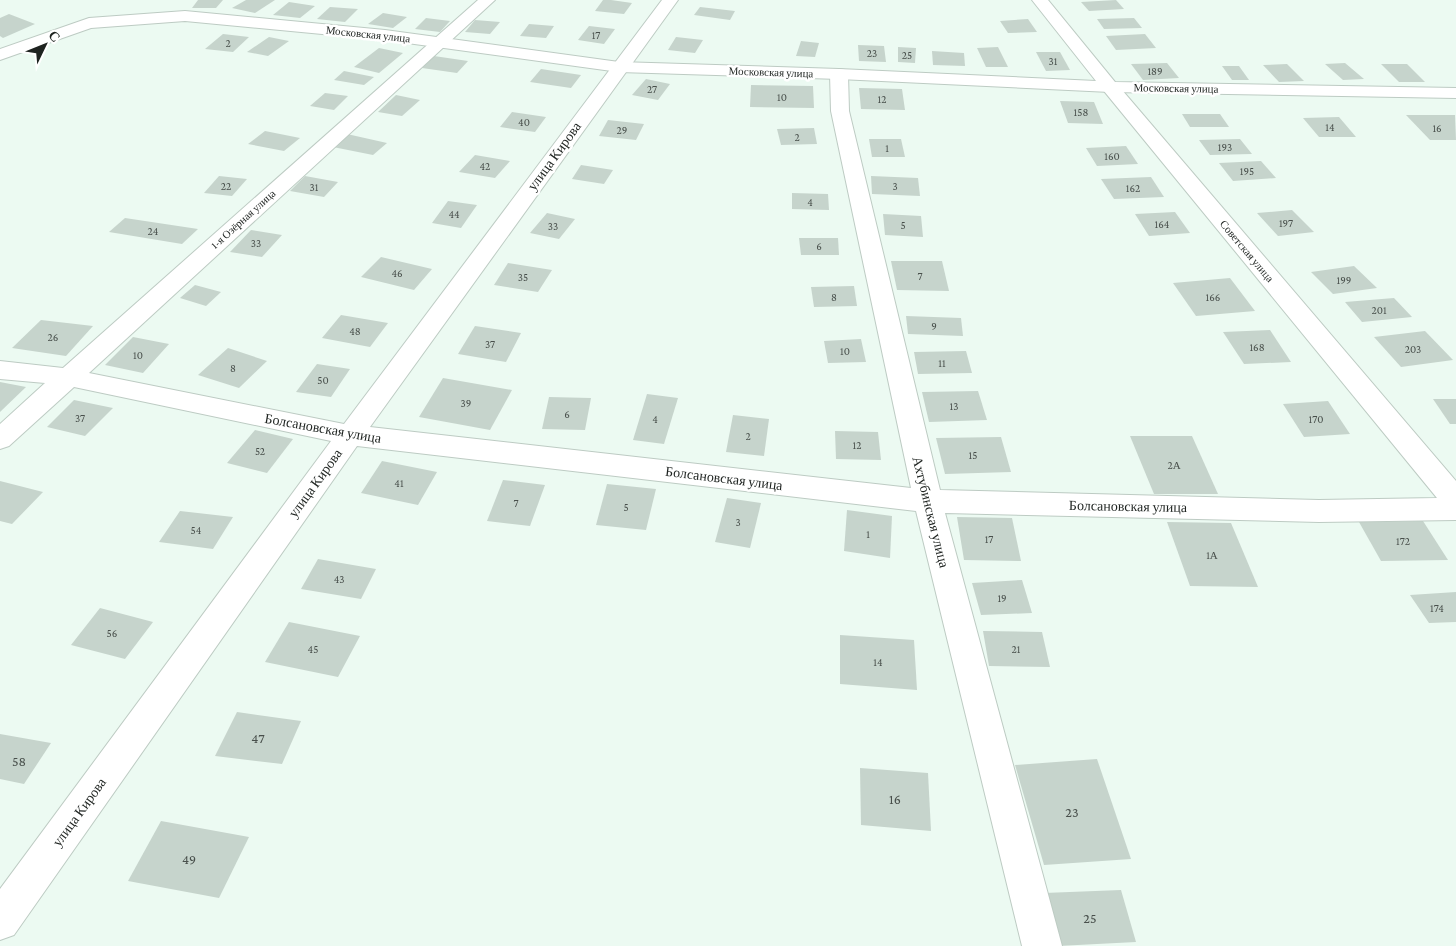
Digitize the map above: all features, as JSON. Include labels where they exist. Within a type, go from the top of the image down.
[{"type":"street","name":"1-я Озёрная улица","points":[[0,439],[487,0]]},
{"type":"street","name":"улица Кирова","points":[[0,921],[350,435],[619,66],[670,0]]},
{"type":"street","name":"Советская улица","points":[[1040,0],[1110,87],[1456,501]]},
{"type":"street","name":"Московская улица","points":[[0,55],[89,23],[186,16],[384,35],[619,66],[1110,87],[1456,93]]},
{"type":"street","name":"Ахтубинская улица","points":[[839,74],[840,111],[928,501],[1042,946]]},
{"type":"street","name":"Болсановская улица","points":[[0,370],[67,377],[350,435],[928,501],[1319,511],[1456,509]]},
{"type":"building","points":[[198,0],[223,0],[216,8],[192,8]]},
{"type":"building","points":[[246,0],[275,0],[255,13],[232,8]]},
{"type":"building","points":[[603,0],[632,3],[624,14],[595,11]]},
{"type":"building","points":[[1116,0],[1124,9],[1089,11],[1081,2]]},
{"type":"building","points":[[289,2],[315,6],[300,18],[273,15]]},
{"type":"building","points":[[330,7],[358,9],[345,22],[317,19]]},
{"type":"building","points":[[700,7],[735,11],[730,20],[694,15]]},
{"type":"building","points":[[383,13],[407,17],[393,28],[368,24]]},
{"type":"building","points":[[9,14],[35,24],[3,38],[0,36],[0,18]]},
{"type":"building","points":[[426,18],[450,21],[440,32],[415,29]]},
{"type":"building","points":[[1134,18],[1142,28],[1104,29],[1097,19]]},
{"type":"building","points":[[1028,19],[1037,32],[1008,33],[1000,21]]},
{"type":"building","points":[[475,20],[500,22],[490,34],[465,32]]},
{"type":"building","points":[[529,24],[554,26],[546,38],[520,36]]},
{"type":"building","points":[[589,26],[615,29],[604,44],[578,40]]},
{"type":"building","points":[[223,34],[249,37],[233,52],[205,49]]},
{"type":"building","points":[[1145,34],[1156,48],[1116,50],[1106,36]]},
{"type":"building","points":[[269,37],[289,41],[268,56],[247,52]]},
{"type":"building","points":[[676,37],[703,40],[695,53],[668,50]]},
{"type":"building","points":[[801,41],[819,43],[815,57],[796,56]]},
{"type":"building","points":[[858,45],[884,46],[886,62],[859,61]]},
{"type":"building","points":[[898,47],[916,48],[915,63],[898,62]]},
{"type":"building","points":[[998,47],[1008,67],[986,67],[977,48]]},
{"type":"building","points":[[379,48],[403,53],[379,73],[354,67]]},
{"type":"building","points":[[932,51],[964,53],[965,66],[933,65]]},
{"type":"building","points":[[1036,52],[1060,52],[1070,70],[1046,71]]},
{"type":"building","points":[[434,56],[468,61],[457,73],[422,68]]},
{"type":"building","points":[[1167,63],[1179,78],[1143,80],[1131,64]]},
{"type":"building","points":[[1345,63],[1364,79],[1343,80],[1325,64]]},
{"type":"building","points":[[1287,64],[1304,81],[1279,82],[1263,65]]},
{"type":"building","points":[[1381,64],[1407,64],[1425,82],[1399,82]]},
{"type":"building","points":[[1222,66],[1239,66],[1249,80],[1232,80]]},
{"type":"building","points":[[541,69],[581,75],[571,88],[530,82]]},
{"type":"building","points":[[344,71],[374,77],[364,85],[334,80]]},
{"type":"building","points":[[646,79],[670,84],[658,100],[632,95]]},
{"type":"building","points":[[751,85],[813,86],[814,108],[750,107]]},
{"type":"building","points":[[859,88],[902,89],[905,110],[861,109]]},
{"type":"building","points":[[325,93],[348,96],[334,110],[310,106]]},
{"type":"building","points":[[396,95],[420,100],[402,116],[378,112]]},
{"type":"building","points":[[1060,101],[1094,102],[1103,124],[1068,123]]},
{"type":"building","points":[[512,112],[546,117],[535,132],[500,127]]},
{"type":"building","points":[[1182,114],[1220,114],[1229,127],[1190,127]]},
{"type":"building","points":[[1406,115],[1455,115],[1456,140],[1430,140]]},
{"type":"building","points":[[1339,117],[1356,137],[1319,137],[1303,118]]},
{"type":"building","points":[[608,120],[644,124],[636,140],[599,136]]},
{"type":"building","points":[[814,128],[817,144],[781,145],[777,129]]},
{"type":"building","points":[[265,131],[300,138],[284,151],[248,144]]},
{"type":"building","points":[[347,134],[387,143],[373,155],[333,147]]},
{"type":"building","points":[[869,139],[901,139],[905,157],[872,157]]},
{"type":"building","points":[[1240,139],[1252,154],[1210,155],[1199,140]]},
{"type":"building","points":[[1126,146],[1138,164],[1097,166],[1086,148]]},
{"type":"building","points":[[475,155],[510,161],[495,178],[459,172]]},
{"type":"building","points":[[1261,161],[1276,178],[1233,181],[1219,163]]},
{"type":"building","points":[[581,165],[613,170],[604,184],[572,179]]},
{"type":"building","points":[[219,176],[247,179],[232,196],[204,193]]},
{"type":"building","points":[[305,176],[338,182],[324,197],[290,191]]},
{"type":"building","points":[[871,176],[918,178],[920,196],[872,194]]},
{"type":"building","points":[[1151,177],[1164,197],[1114,199],[1101,179]]},
{"type":"building","points":[[792,193],[828,194],[829,210],[792,209]]},
{"type":"building","points":[[448,201],[477,205],[461,228],[432,223]]},
{"type":"building","points":[[1292,210],[1314,232],[1278,236],[1257,213]]},
{"type":"building","points":[[1175,212],[1190,233],[1149,236],[1135,214]]},
{"type":"building","points":[[547,213],[575,219],[559,239],[530,233]]},
{"type":"building","points":[[883,214],[921,216],[923,237],[885,235]]},
{"type":"building","points":[[125,218],[198,229],[182,244],[109,232]]},
{"type":"building","points":[[251,230],[282,235],[262,257],[230,252]]},
{"type":"building","points":[[799,238],[838,238],[839,255],[801,255]]},
{"type":"building","points":[[381,257],[432,269],[414,290],[361,277]]},
{"type":"building","points":[[891,261],[942,261],[949,291],[897,290]]},
{"type":"building","points":[[508,263],[552,270],[538,292],[494,285]]},
{"type":"building","points":[[1354,266],[1377,288],[1333,294],[1311,272]]},
{"type":"building","points":[[1230,278],[1255,311],[1196,316],[1173,283]]},
{"type":"building","points":[[195,285],[221,292],[206,306],[180,298]]},
{"type":"building","points":[[854,286],[857,306],[814,307],[811,287]]},
{"type":"building","points":[[1394,298],[1412,317],[1362,322],[1345,302]]},
{"type":"building","points":[[341,315],[388,323],[370,347],[322,338]]},
{"type":"building","points":[[906,316],[961,318],[963,336],[908,334]]},
{"type":"building","points":[[41,320],[93,326],[66,356],[12,348]]},
{"type":"building","points":[[475,326],[521,333],[506,362],[458,354]]},
{"type":"building","points":[[1270,330],[1291,362],[1244,364],[1223,332]]},
{"type":"building","points":[[1425,331],[1453,360],[1401,367],[1374,337]]},
{"type":"building","points":[[133,337],[169,344],[143,373],[105,365]]},
{"type":"building","points":[[861,339],[866,362],[828,363],[824,341]]},
{"type":"building","points":[[228,348],[267,361],[239,388],[198,375]]},
{"type":"building","points":[[966,351],[972,373],[918,374],[914,352]]},
{"type":"building","points":[[317,364],[350,369],[331,397],[296,392]]},
{"type":"building","points":[[443,378],[512,390],[490,430],[419,417]]},
{"type":"building","points":[[0,382],[26,387],[0,412]]},
{"type":"building","points":[[978,391],[987,420],[929,422],[922,392]]},
{"type":"building","points":[[647,394],[678,398],[664,444],[633,440]]},
{"type":"building","points":[[549,397],[591,398],[585,430],[542,429]]},
{"type":"building","points":[[1433,399],[1456,399],[1456,424],[1450,424]]},
{"type":"building","points":[[74,400],[113,408],[85,436],[47,427]]},
{"type":"building","points":[[1328,401],[1350,434],[1304,437],[1283,404]]},
{"type":"building","points":[[733,415],[769,419],[764,456],[726,452]]},
{"type":"building","points":[[255,430],[293,439],[267,473],[227,463]]},
{"type":"building","points":[[835,431],[878,432],[881,460],[836,459]]},
{"type":"building","points":[[1130,436],[1192,436],[1218,494],[1154,494]]},
{"type":"building","points":[[1001,437],[1011,472],[945,474],[936,438]]},
{"type":"building","points":[[382,461],[437,472],[418,505],[361,493]]},
{"type":"building","points":[[503,480],[545,485],[530,526],[487,521]]},
{"type":"building","points":[[0,481],[43,492],[12,524],[0,521]]},
{"type":"building","points":[[607,484],[656,489],[646,530],[596,525]]},
{"type":"building","points":[[727,498],[761,503],[750,548],[715,542]]},
{"type":"building","points":[[847,510],[892,516],[890,558],[844,551]]},
{"type":"building","points":[[180,511],[233,517],[213,549],[159,542]]},
{"type":"building","points":[[957,517],[1012,518],[1021,561],[964,560]]},
{"type":"building","points":[[1423,521],[1448,560],[1381,561],[1359,522]]},
{"type":"building","points":[[1167,522],[1231,523],[1258,587],[1190,586]]},
{"type":"building","points":[[318,559],[376,569],[361,599],[301,589]]},
{"type":"building","points":[[1022,580],[1032,613],[981,615],[972,583]]},
{"type":"building","points":[[1456,592],[1456,622],[1429,623],[1410,595]]},
{"type":"building","points":[[100,608],[153,622],[125,659],[71,645]]},
{"type":"building","points":[[289,622],[360,636],[338,677],[265,662]]},
{"type":"building","points":[[983,631],[1042,632],[1050,667],[989,666]]},
{"type":"building","points":[[840,635],[914,640],[917,690],[840,684]]},
{"type":"building","points":[[237,712],[301,721],[282,764],[215,756]]},
{"type":"building","points":[[0,734],[51,743],[24,784],[0,779]]},
{"type":"building","points":[[1097,759],[1131,859],[1044,865],[1015,765]]},
{"type":"building","points":[[860,768],[928,773],[931,831],[861,825]]},
{"type":"building","points":[[161,821],[249,837],[219,898],[128,881]]},
{"type":"building","points":[[1121,890],[1136,942],[1058,946],[1044,893]]}]
